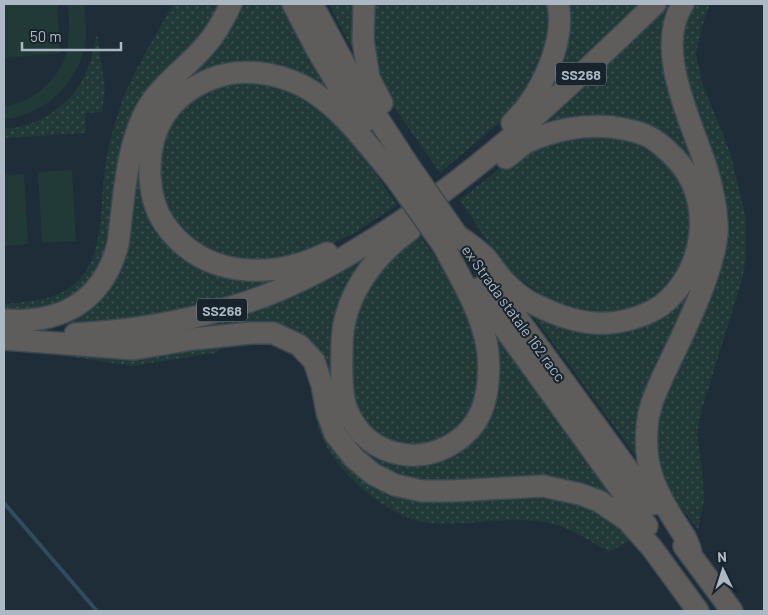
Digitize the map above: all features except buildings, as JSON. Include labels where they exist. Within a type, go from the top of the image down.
[{"type":"highway","points":[[4,320],[40,320],[56,316],[83,302],[105,278],[115,257],[133,142],[144,114],[162,89],[206,46],[223,21],[231,4]]},
{"type":"highway","name":"ex Strada statale 162 racc","points":[[293,4],[335,81],[402,171],[450,240],[633,517],[710,611]]},
{"type":"highway","name":"ex Strada statale 162 racc","points":[[312,4],[402,171]]},
{"type":"highway","points":[[364,4],[363,40],[369,78],[381,100],[402,171]]},
{"type":"highway","points":[[450,240],[477,312],[488,352],[488,382],[484,406],[472,427],[458,440],[438,452],[416,456],[393,453],[372,443],[356,427],[346,406],[342,371],[342,333],[350,304],[364,276],[380,256],[405,233],[420,223],[473,156],[522,114],[530,103],[552,60],[558,32],[558,4]]},
{"type":"highway","name":"SS268","points":[[4,338],[102,332],[138,328],[196,317],[233,307],[305,279],[406,220],[469,173],[544,109],[655,4]]},
{"type":"highway","points":[[683,4],[678,11],[672,39],[675,71],[707,171],[718,225],[716,247],[706,279],[652,399],[647,426],[646,449],[651,478],[674,520],[690,544],[695,561],[709,572],[741,611]]},
{"type":"highway","points":[[402,171],[328,103],[303,86],[272,75],[243,71],[218,76],[201,83],[173,104],[160,123],[151,148],[150,182],[153,198],[164,222],[180,242],[195,254],[218,264],[253,271],[290,267],[312,261],[345,245],[365,232],[406,220]]},
{"type":"highway","points":[[450,240],[484,256],[504,281],[534,304],[581,322],[608,323],[636,318],[661,306],[681,286],[694,261],[701,234],[700,214],[695,188],[682,165],[647,135],[632,130],[604,126],[574,128],[546,135],[526,143],[505,159],[469,173]]},
{"type":"highway","name":"ex Strada statale 162 racc","points":[[450,240],[732,611]]},
{"type":"highway","name":"SS268","points":[[4,329],[44,335]]},
{"type":"highway","points":[[4,338],[134,349],[193,339],[251,333],[273,333],[299,345],[314,361],[322,385],[327,412],[335,434],[354,458],[374,474],[395,486],[422,491],[542,486],[580,494],[599,501],[633,517],[652,548],[698,611]]},
{"type":"green space","points":[[4,4],[57,4],[60,53],[4,58]]},
{"type":"green space","points":[[68,4],[84,4],[86,27],[84,50],[73,76],[43,106],[18,117],[4,119],[4,106],[14,105],[33,96],[50,81],[63,63],[68,41]]},
{"type":"green space","points":[[173,4],[221,4],[199,40],[158,81],[109,245],[91,283],[56,306],[4,313],[4,304],[28,302],[59,294],[79,280],[89,266],[99,235],[106,160],[118,113],[138,67]]},
{"type":"green space","points":[[240,4],[283,4],[330,92],[307,76],[280,66],[175,93],[146,198],[236,279],[251,281],[281,277],[227,296],[173,310],[118,319],[61,323],[99,300],[143,131]]},
{"type":"green space","points":[[329,4],[357,4],[356,56],[332,10]]},
{"type":"green space","points":[[370,4],[551,4],[552,35],[522,103],[440,173],[385,94],[375,69]]},
{"type":"green space","points":[[569,4],[638,4],[549,88],[560,69],[568,48],[571,26]]},
{"type":"green space","points":[[670,4],[675,4],[672,13],[714,224],[639,460],[522,301],[533,310],[654,317],[711,218],[638,122],[619,117],[598,116],[547,123]]},
{"type":"green space","points":[[692,4],[710,4],[702,27],[696,54],[702,83],[730,152],[746,218],[746,259],[742,280],[702,409],[697,433],[704,501],[698,529],[669,491],[662,476],[657,455],[658,422],[663,402],[724,262],[730,223],[725,190],[688,82],[683,58],[683,39]]},
{"type":"green space","points":[[97,33],[105,89],[102,112],[85,113],[86,133],[4,138],[4,129],[28,125],[51,114],[78,88],[92,55]]},
{"type":"green space","points":[[232,80],[285,84],[301,92],[345,129],[397,205],[356,232],[316,252],[255,264],[205,252],[168,215],[158,178],[163,139],[176,115],[195,96]]},
{"type":"green space","points":[[565,136],[625,136],[661,154],[692,199],[690,251],[670,285],[649,302],[625,312],[585,315],[548,300],[501,262],[460,200],[515,156]]},
{"type":"green space","points":[[72,170],[76,241],[42,243],[38,172]]},
{"type":"green space","points":[[24,174],[28,244],[4,246],[4,175]]},
{"type":"green space","points":[[417,231],[457,289],[470,317],[478,349],[480,382],[476,402],[460,428],[434,443],[404,445],[385,439],[369,427],[358,411],[352,392],[353,322],[371,279]]},
{"type":"green space","points":[[370,254],[338,393],[379,451],[468,443],[491,324],[613,495],[585,482],[561,478],[437,484],[391,473],[366,457],[348,436],[337,412],[329,379],[273,324],[250,323],[179,332],[266,306]]},
{"type":"green space","points":[[255,335],[293,352],[275,345],[253,343],[227,348],[223,347],[216,353],[132,366],[46,353],[4,351],[4,346]]},
{"type":"green space","points":[[305,362],[373,482],[548,493],[588,501],[637,537],[609,552],[561,526],[544,522],[501,520],[444,524],[416,520],[396,512],[378,501],[356,483],[329,450],[317,424]]},
{"type":"waterway","points":[[4,503],[97,611]]}]
